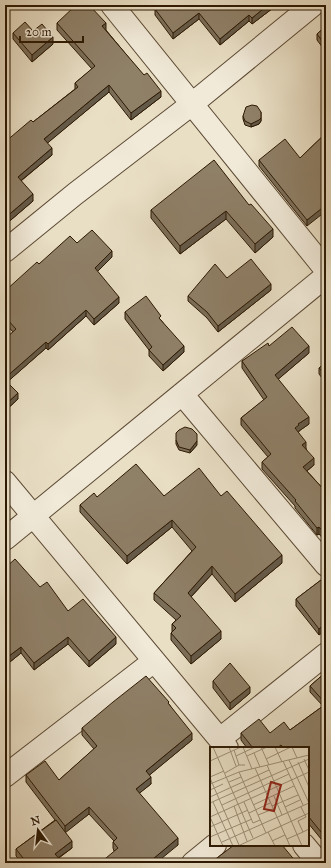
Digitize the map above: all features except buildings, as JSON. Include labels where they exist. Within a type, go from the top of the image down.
[{"type":"street","points":[[112,5],[326,270]]},
{"type":"street","points":[[5,251],[75,194],[192,104],[313,5]]},
{"type":"street","points":[[5,540],[326,276]]},
{"type":"street","points":[[182,394],[326,565]]},
{"type":"street","points":[[5,482],[224,744],[326,654]]},
{"type":"street","points":[[5,776],[154,661]]},
{"type":"street","points":[[193,863],[214,846]]},
{"type":"street","points":[[305,846],[319,863]]}]
